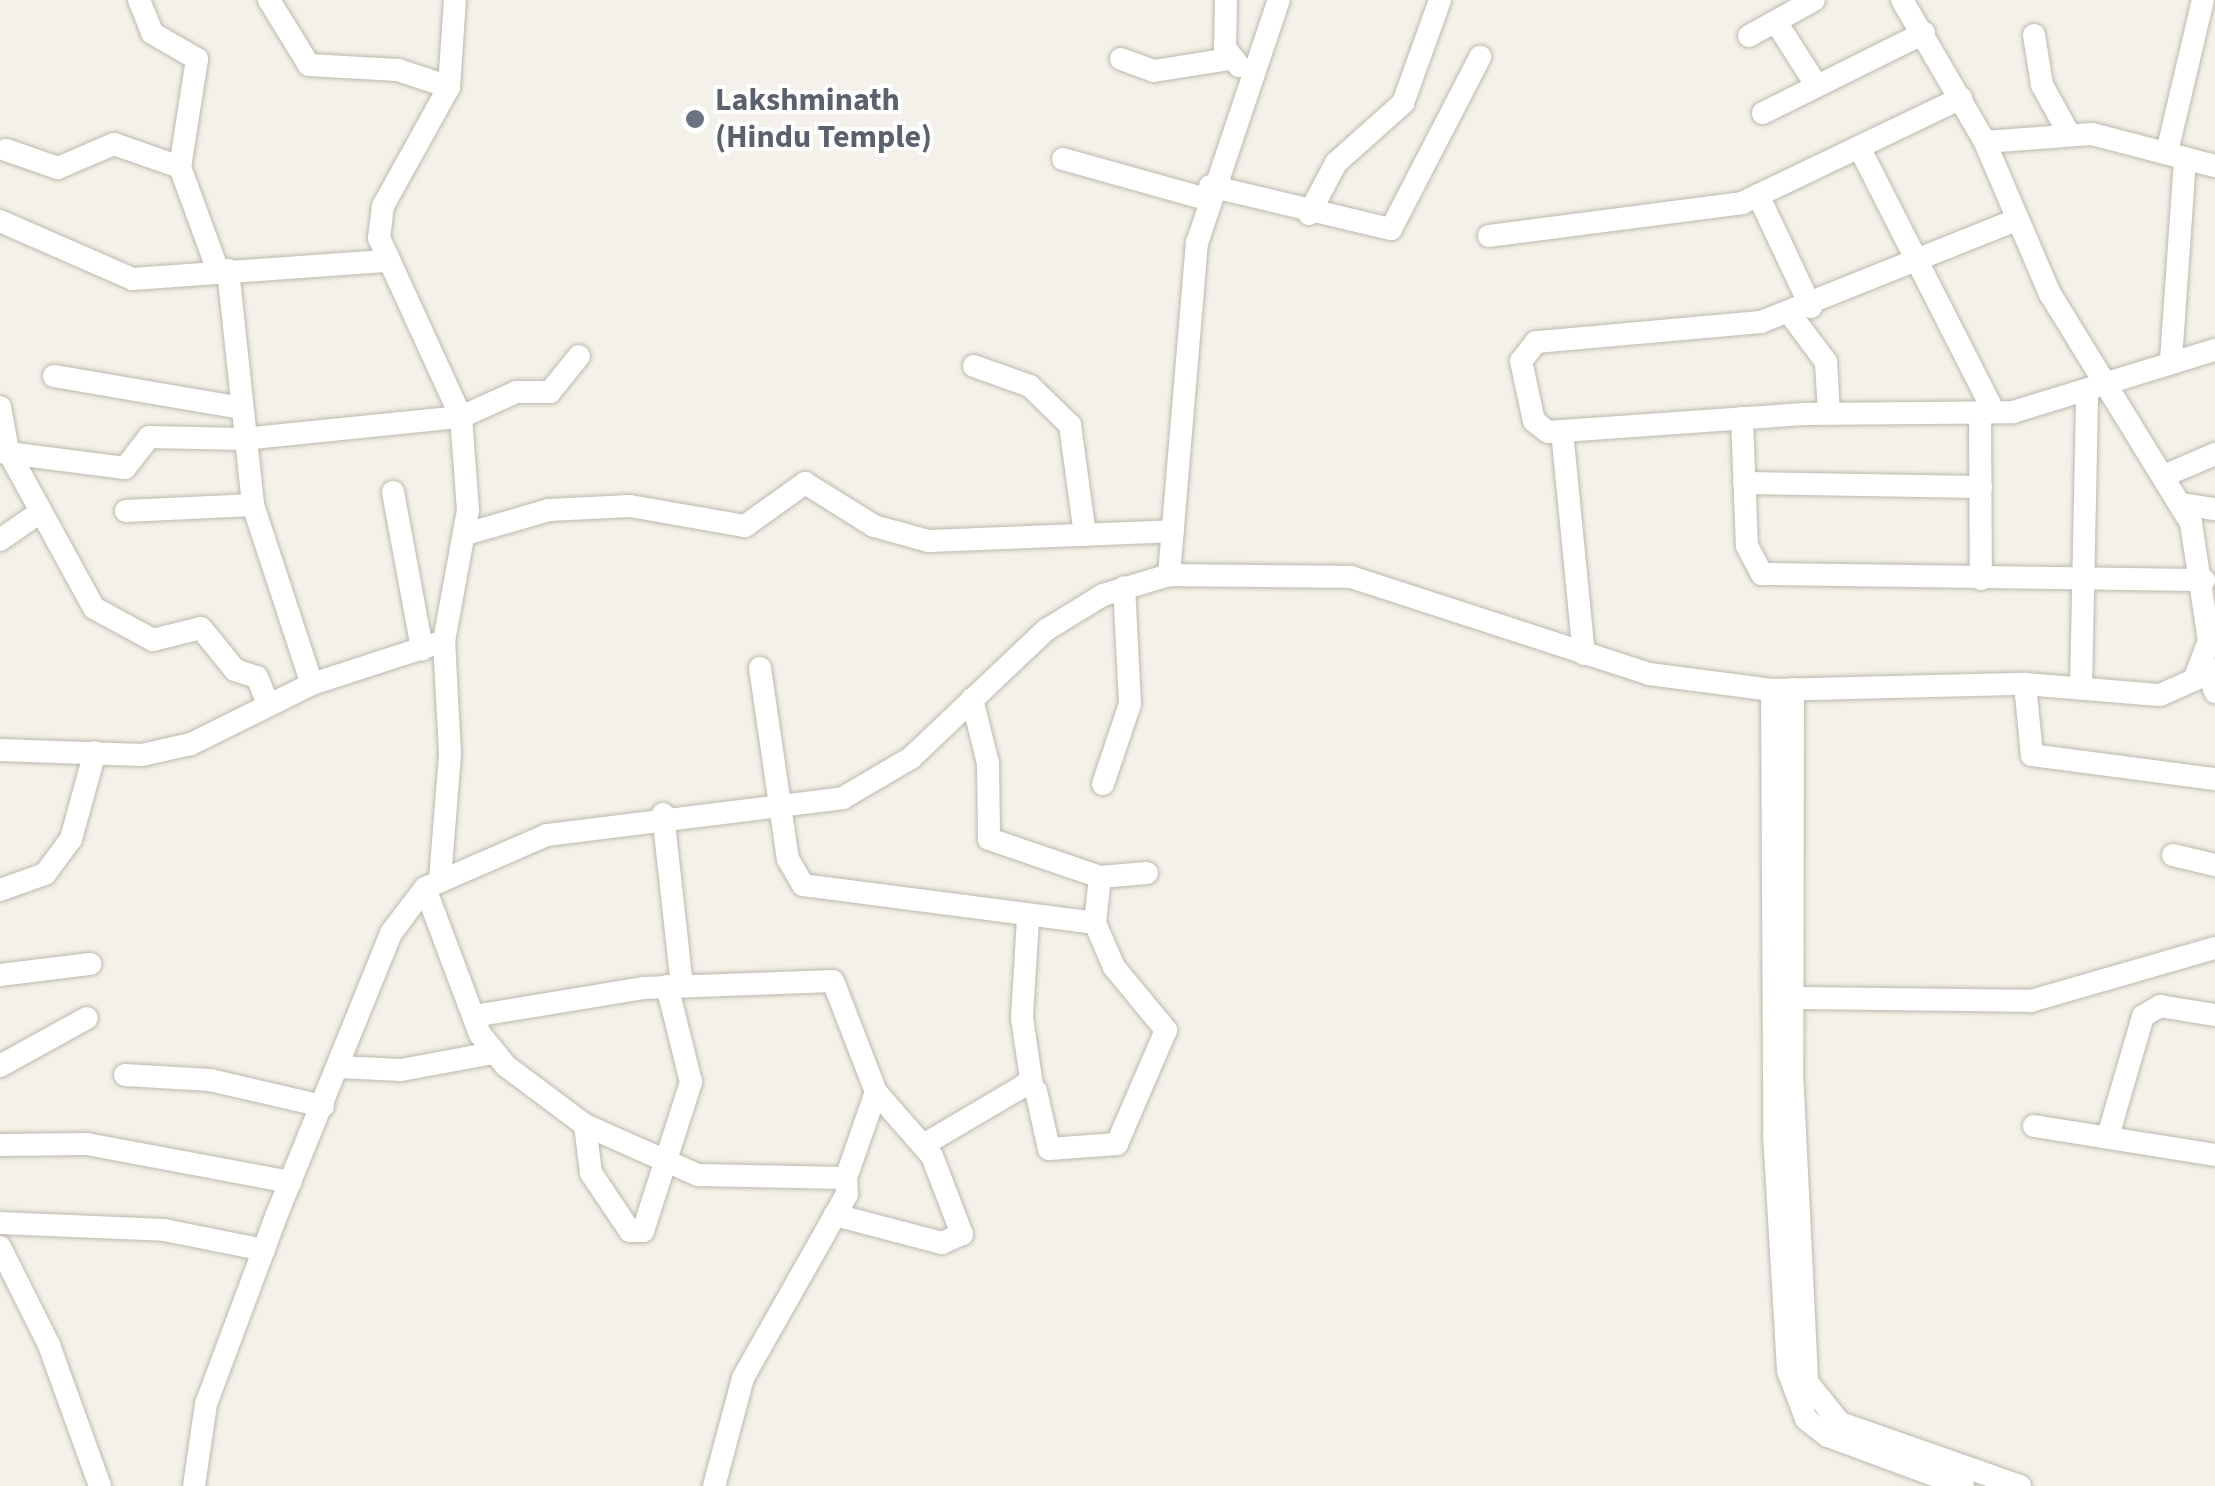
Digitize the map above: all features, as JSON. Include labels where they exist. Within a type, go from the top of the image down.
[{"type":"street","points":[[138,0],[152,33],[198,59],[180,167],[223,271],[253,505],[312,684]]},
{"type":"street","points":[[269,0],[309,65],[398,70],[449,87]]},
{"type":"street","points":[[433,645],[466,534],[460,417],[384,261],[383,206],[449,87],[454,0]]},
{"type":"street","points":[[1226,0],[1230,58]]},
{"type":"street","points":[[1169,576],[1208,193],[1255,75],[1279,0]]},
{"type":"street","points":[[1309,214],[1336,162],[1402,103],[1440,0]]},
{"type":"street","points":[[1749,36],[1814,0]]},
{"type":"street","points":[[194,1486],[206,1404],[290,1182],[391,933],[433,884],[547,835],[663,814],[780,806],[873,784],[1060,619],[1124,587],[1169,576],[1381,582],[1584,654],[1692,683],[1782,690],[2025,684],[2177,692],[2211,677],[2204,580],[2182,504],[2166,475],[2096,390],[2016,220],[1985,142],[1902,0]]},
{"type":"street","points":[[2171,360],[2176,156],[2203,0]]},
{"type":"street","points":[[1776,22],[1818,86]]},
{"type":"street","points":[[1762,113],[1924,33]]},
{"type":"street","points":[[2034,35],[2042,85],[2069,134]]},
{"type":"street","points":[[1063,159],[1208,193],[1391,228],[1480,57]]},
{"type":"street","points":[[1122,59],[1167,71],[1230,58],[1255,75]]},
{"type":"street","points":[[1489,236],[1702,212],[1758,195],[1961,98]]},
{"type":"street","points":[[1985,142],[2069,134],[2215,166]]},
{"type":"street","points":[[6,150],[58,168],[114,144],[180,167]]},
{"type":"street","points":[[1859,147],[1987,412],[1980,488],[1981,579]]},
{"type":"street","points":[[1758,195],[1801,311],[1826,362],[1829,413]]},
{"type":"street","points":[[2016,220],[1919,265],[1801,311],[1536,342],[1522,361],[1534,421],[1562,432],[1829,413],[1987,412],[2096,390],[2171,360],[2215,350]]},
{"type":"street","points":[[0,222],[110,274],[384,261]]},
{"type":"street","points":[[4,451],[125,468],[149,436],[244,439],[460,417],[516,392],[550,392],[579,356]]},
{"type":"street","points":[[974,366],[1030,386],[1070,425],[1085,536]]},
{"type":"street","points":[[54,376],[241,408]]},
{"type":"street","points":[[2081,688],[2083,577],[2096,390]]},
{"type":"street","points":[[0,407],[4,451],[94,608],[153,640],[201,628],[234,670],[257,677],[268,704]]},
{"type":"street","points":[[1742,418],[1747,546],[1762,574],[2204,580]]},
{"type":"street","points":[[1562,432],[1584,654]]},
{"type":"street","points":[[2166,475],[2215,454]]},
{"type":"street","points":[[466,534],[549,510],[630,506],[745,526],[805,483],[874,526],[929,542],[1173,530]]},
{"type":"street","points":[[1744,483],[1980,488]]},
{"type":"street","points":[[393,492],[433,645],[450,754],[433,884],[474,1016],[493,1053],[586,1125],[672,1165],[718,1178],[846,1178]]},
{"type":"street","points":[[2182,504],[2215,509]]},
{"type":"street","points":[[126,511],[253,505]]},
{"type":"street","points":[[0,540],[39,512]]},
{"type":"street","points":[[1103,784],[1130,704],[1124,587]]},
{"type":"street","points":[[0,750],[95,752],[191,744],[312,684],[433,645]]},
{"type":"street","points":[[760,668],[788,859],[803,886],[1028,918],[1095,923]]},
{"type":"street","points":[[2025,684],[2032,755],[2215,779]]},
{"type":"street","points":[[1782,690],[1798,1326],[1816,1404],[1840,1423],[2020,1486]]},
{"type":"street","points":[[1782,690],[1774,1134],[1788,1371],[1806,1418],[1828,1436],[1963,1486]]},
{"type":"street","points":[[972,699],[988,764],[989,839],[1100,877],[1147,873]]},
{"type":"street","points":[[0,890],[45,874],[70,839],[95,752]]},
{"type":"street","points":[[586,1125],[592,1173],[630,1231],[644,1231],[672,1165],[692,1065],[675,986],[663,814]]},
{"type":"street","points":[[2173,855],[2215,865]]},
{"type":"street","points":[[1028,918],[1022,1018],[1032,1085],[1049,1149],[1096,1152],[1129,1131],[1166,1047],[1160,1014],[1114,967],[1095,923],[1100,877]]},
{"type":"street","points":[[1792,998],[2031,1001],[2215,948]]},
{"type":"street","points":[[0,975],[90,964]]},
{"type":"street","points":[[474,1016],[675,986],[833,981],[876,1092],[925,1144],[954,1201],[957,1241],[835,1215]]},
{"type":"street","points":[[2108,1136],[2143,1016],[2160,1006],[2215,1015]]},
{"type":"street","points":[[0,1066],[87,1018]]},
{"type":"street","points":[[338,1068],[401,1070],[493,1053]]},
{"type":"street","points":[[125,1075],[210,1080],[322,1106]]},
{"type":"street","points":[[925,1144],[1032,1085]]},
{"type":"street","points":[[714,1486],[743,1378],[835,1215],[876,1092]]},
{"type":"street","points":[[2034,1126],[2215,1155]]},
{"type":"street","points":[[0,1144],[87,1144],[290,1182]]},
{"type":"street","points":[[0,1223],[164,1230],[264,1250]]},
{"type":"street","points":[[4,1262],[100,1486]]},
{"type":"place","name":"Lakshminath (Hindu Temple)","points":[[695,119]]}]
